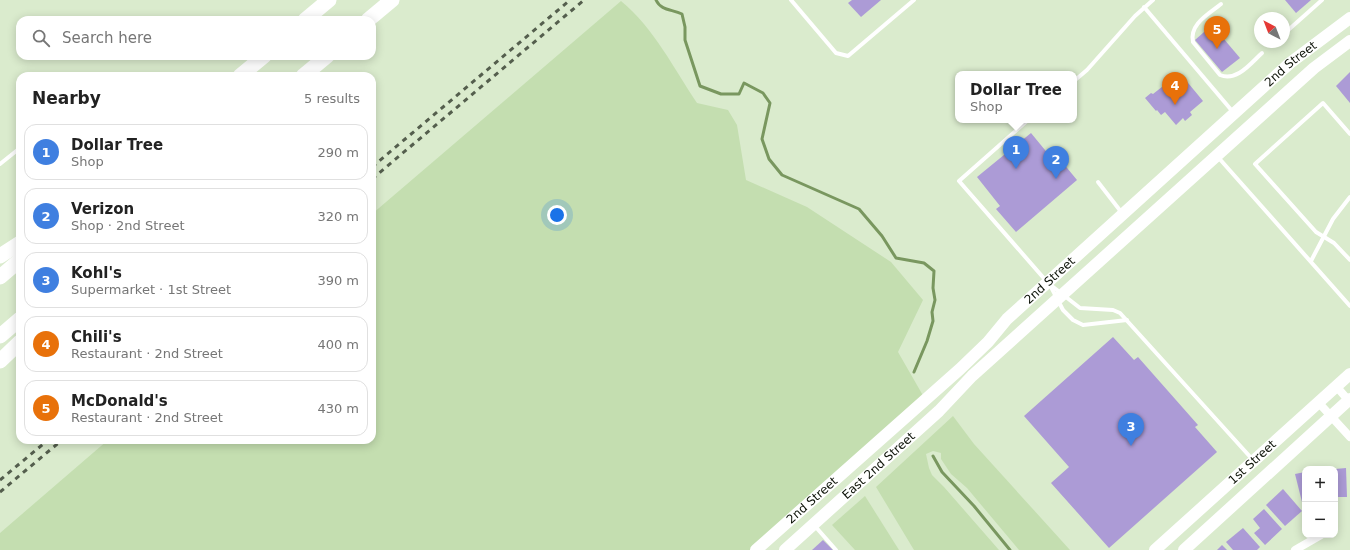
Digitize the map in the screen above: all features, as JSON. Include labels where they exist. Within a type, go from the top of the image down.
[{"type":"highway","points":[[310,16],[329,0]]},
{"type":"highway","points":[[373,16],[392,0]]},
{"type":"highway","points":[[245,72],[259,60]]},
{"type":"highway","points":[[308,72],[322,60]]},
{"type":"highway","points":[[0,256],[16,246]]},
{"type":"highway","points":[[0,277],[16,263]]},
{"type":"highway","points":[[0,336],[16,322]]},
{"type":"highway","points":[[0,362],[16,346]]},
{"type":"street","name":"2nd Street","points":[[756,550],[960,369],[988,342],[1007,319],[1290,64],[1350,18]]},
{"type":"street","name":"2nd Street","points":[[956,393],[972,376],[1060,296],[1314,68],[1350,42]]},
{"type":"street","name":"1st Street","points":[[1155,550],[1350,374]]},
{"type":"street","points":[[1336,386],[1350,400]]},
{"type":"street","name":"East 2nd Street","points":[[800,536],[939,411],[956,393]]},
{"type":"street","name":"1st Street","points":[[1184,550],[1350,400]]},
{"type":"street","points":[[1318,402],[1350,437]]},
{"type":"street","name":"2nd Street","points":[[784,550],[800,536]]},
{"type":"street","points":[[1295,550],[1316,538]]},
{"type":"lane","points":[[791,0],[836,53],[848,56],[914,0]]},
{"type":"lane","points":[[1077,78],[1087,70],[1135,16],[1153,0]]},
{"type":"lane","points":[[1290,28],[1322,0]]},
{"type":"lane","points":[[1221,4],[1196,25],[1192,36],[1193,42],[1220,75],[1226,77],[1239,73],[1262,53]]},
{"type":"lane","points":[[1144,7],[1235,114]]},
{"type":"lane","points":[[1350,134],[1323,103],[1255,164],[1316,232],[1334,243],[1350,260]]},
{"type":"lane","points":[[1025,123],[959,181],[1060,296],[1080,308],[1114,310],[1120,313],[1254,461]]},
{"type":"lane","points":[[0,164],[16,151]]},
{"type":"lane","points":[[1216,156],[1350,306]]},
{"type":"lane","points":[[1098,182],[1124,215]]},
{"type":"lane","points":[[1310,261],[1323,236],[1350,197]]},
{"type":"lane","points":[[1048,282],[1060,296],[1063,310],[1073,320],[1083,325],[1127,320]]},
{"type":"lane","points":[[813,524],[836,550]]},
{"type":"green space","points":[[621,1],[644,24],[663,49],[697,103],[728,110],[737,125],[746,180],[807,207],[891,262],[923,300],[898,352],[925,399],[760,550],[0,550],[0,533],[103,444],[376,444],[376,211]]},
{"type":"green space","points":[[953,416],[974,444],[1070,550],[1019,550],[967,488],[951,474],[941,459],[941,453],[933,451],[926,454],[932,475],[999,550],[914,550],[876,487]]},
{"type":"green space","points":[[865,496],[899,550],[855,550],[832,525]]},
{"type":"building","points":[[852,0],[881,0],[861,17],[848,3]]},
{"type":"building","points":[[1285,0],[1311,0],[1296,13]]},
{"type":"building","points":[[1212,25],[1240,58],[1222,72],[1195,40]]},
{"type":"building","points":[[1350,72],[1350,103],[1336,86]]},
{"type":"building","points":[[1184,78],[1203,101],[1190,112],[1192,115],[1185,121],[1183,118],[1176,125],[1165,112],[1161,115],[1157,110],[1156,111],[1145,98],[1151,93],[1153,94],[1167,83],[1168,85],[1175,79],[1178,83]]},
{"type":"building","points":[[1031,133],[1054,161],[1058,157],[1077,180],[1016,232],[996,209],[1000,206],[977,177]]},
{"type":"building","points":[[1113,337],[1134,360],[1138,357],[1198,425],[1195,427],[1217,452],[1109,548],[1051,483],[1069,467],[1024,416]]},
{"type":"building","points":[[1346,468],[1347,497],[1338,497],[1338,469]]},
{"type":"building","points":[[1302,473],[1302,502],[1295,474]]},
{"type":"building","points":[[1283,489],[1302,511],[1285,526],[1266,505]]},
{"type":"building","points":[[1264,509],[1282,529],[1265,545],[1254,533],[1260,528],[1253,519]]},
{"type":"building","points":[[1243,528],[1260,547],[1257,550],[1233,550],[1226,542]]},
{"type":"building","points":[[823,540],[833,550],[812,550]]},
{"type":"building","points":[[1222,545],[1227,550],[1217,550]]},
{"type":"waterway","points":[[656,0],[658,4],[664,8],[682,14],[685,27],[685,40],[700,86],[721,94],[739,94],[744,83],[763,93],[770,103],[762,139],[769,159],[782,175],[859,209],[882,236],[896,258],[924,263],[934,271],[933,288],[935,300],[932,312],[933,321],[927,341],[914,372]]},
{"type":"waterway","points":[[933,456],[942,472],[974,506],[1010,550]]},
{"type":"railway","points":[[376,164],[570,0]]},
{"type":"railway","points":[[376,176],[584,0]]},
{"type":"railway","points":[[0,480],[43,444]]},
{"type":"railway","points":[[0,492],[57,444]]},
{"type":"place","name":"McDonald's","points":[[1217,49]]},
{"type":"place","name":"Chili's","points":[[1175,105]]},
{"type":"place","name":"Dollar Tree","points":[[1016,169]]},
{"type":"place","name":"Verizon","points":[[1056,179]]},
{"type":"place","name":"Kohl's","points":[[1131,446]]}]
